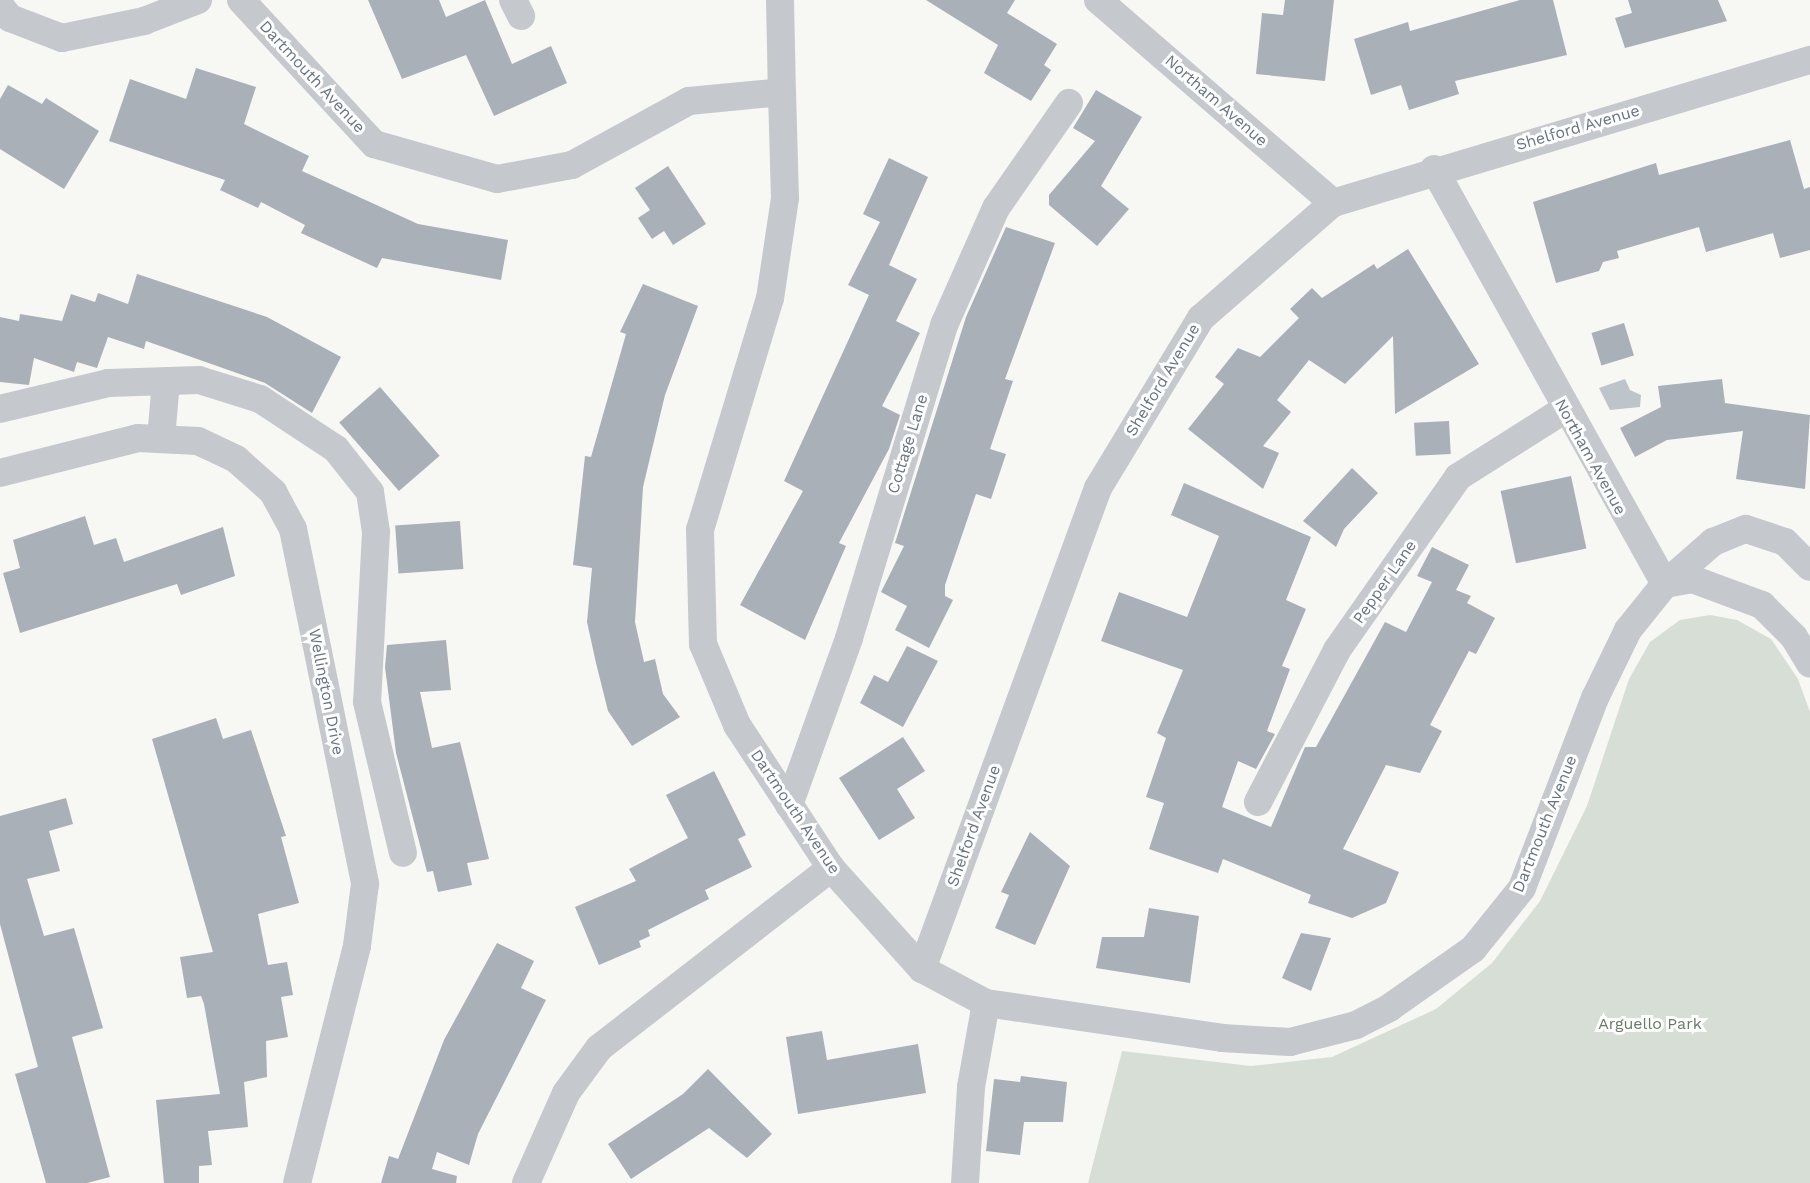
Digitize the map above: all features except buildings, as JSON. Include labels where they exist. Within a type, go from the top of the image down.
[{"type":"street","points":[[0,6],[10,18],[62,38],[144,21],[198,0]]},
{"type":"street","name":"Dartmouth Avenue","points":[[241,0],[374,144],[497,179],[572,165],[689,101],[782,92],[785,198],[770,298],[700,530],[703,644],[737,725],[831,868],[921,969],[986,1003],[1222,1038],[1290,1042],[1356,1024],[1389,1008],[1473,949],[1522,888],[1609,669],[1628,630],[1665,584],[1713,542],[1746,529],[1785,543],[1810,567]]},
{"type":"street","points":[[780,0],[782,92]]},
{"type":"street","name":"Northam Avenue","points":[[1098,0],[1333,203]]},
{"type":"street","name":"Shelford Avenue","points":[[921,969],[1098,488],[1201,318],[1333,203],[1434,169],[1810,60]]},
{"type":"street","name":"Cottage Lane","points":[[789,805],[849,638],[945,323],[996,208],[1069,103]]},
{"type":"street","name":"Northam Avenue","points":[[1434,169],[1564,410],[1665,584]]},
{"type":"street","points":[[0,409],[108,383],[199,380],[260,399],[336,448],[370,492],[376,532],[368,702],[403,853]]},
{"type":"street","points":[[161,439],[166,381]]},
{"type":"street","name":"Pepper Lane","points":[[1258,802],[1337,650],[1458,477],[1564,410]]},
{"type":"street","name":"Wellington Drive","points":[[0,473],[138,438],[198,441],[236,459],[273,492],[293,529],[365,884],[357,946],[297,1183]]},
{"type":"street","points":[[1665,584],[1692,579],[1762,605],[1794,637],[1810,664]]},
{"type":"street","points":[[526,1183],[566,1093],[599,1048],[831,868]]},
{"type":"street","points":[[965,1183],[971,1087],[986,1003]]},
{"type":"green space","name":"Arguello Park","points":[[1710,615],[1737,620],[1771,639],[1798,679],[1810,712],[1810,1183],[1088,1183],[1122,1051],[1251,1066],[1332,1057],[1436,1009],[1492,963],[1540,901],[1587,806],[1629,679],[1650,642],[1680,620]]},
{"type":"shaded area","points":[[1625,379],[1630,390],[1641,395],[1640,407],[1610,410],[1599,388]]}]
